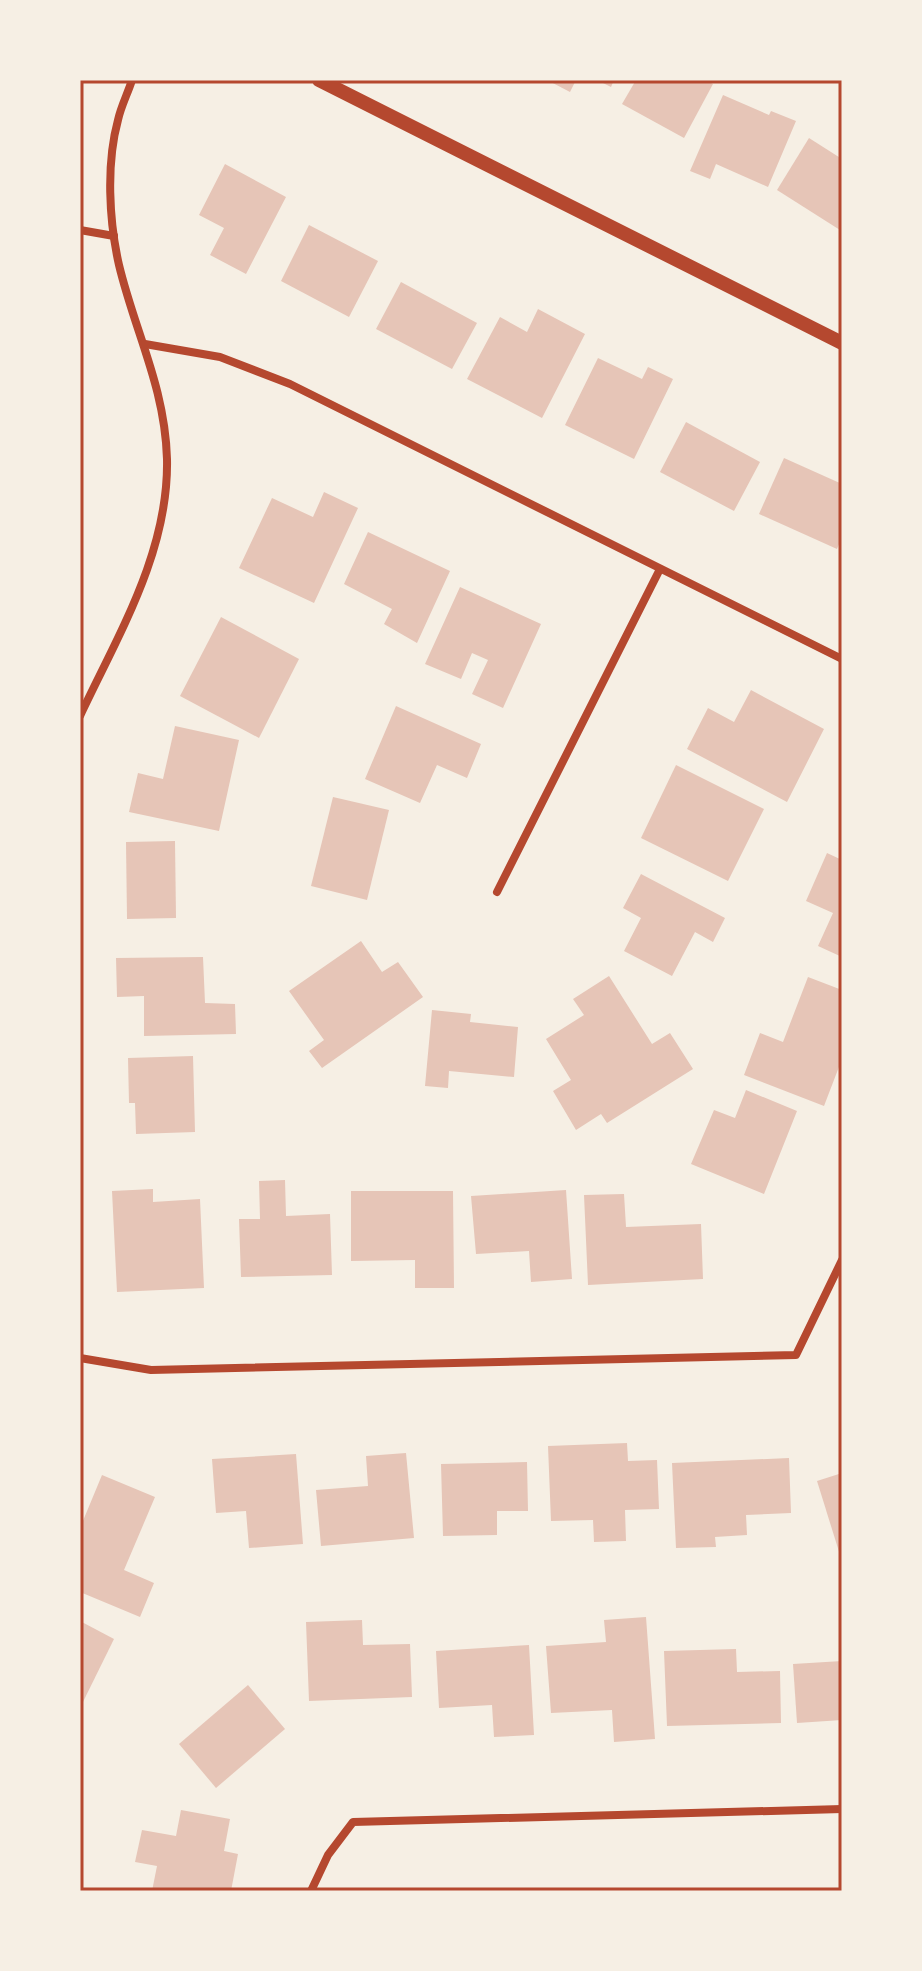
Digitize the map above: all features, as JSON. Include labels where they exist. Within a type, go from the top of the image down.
[{"type":"street","points":[[80,716],[141,586],[152,556],[165,493],[165,428],[160,396],[129,299],[114,236],[110,190],[117,121],[132,80]]},
{"type":"street","points":[[319,80],[842,343]]},
{"type":"street","points":[[80,230],[114,236]]},
{"type":"street","points":[[145,344],[220,357],[290,384],[842,659]]},
{"type":"street","points":[[497,892],[660,569]]},
{"type":"street","points":[[80,1358],[151,1370],[796,1355],[842,1260]]},
{"type":"street","points":[[311,1891],[328,1855],[353,1822],[842,1809]]},
{"type":"building","points":[[547,80],[576,80],[570,92]]},
{"type":"building","points":[[597,80],[614,80],[611,87]]},
{"type":"building","points":[[636,80],[705,80],[713,84],[684,138],[622,104]]},
{"type":"building","points":[[723,95],[769,115],[771,111],[796,121],[768,187],[716,164],[710,179],[690,171]]},
{"type":"building","points":[[809,138],[842,159],[840,230],[777,190]]},
{"type":"building","points":[[225,164],[286,197],[246,274],[210,255],[224,228],[199,215]]},
{"type":"building","points":[[309,225],[378,261],[349,317],[281,281]]},
{"type":"building","points":[[401,282],[477,323],[452,369],[376,329]]},
{"type":"building","points":[[538,309],[585,334],[542,418],[467,379],[500,317],[527,332]]},
{"type":"building","points":[[598,358],[642,379],[648,367],[673,379],[634,459],[565,425]]},
{"type":"building","points":[[686,422],[760,462],[734,511],[660,472]]},
{"type":"building","points":[[784,458],[842,484],[842,537],[837,549],[759,514]]},
{"type":"building","points":[[324,492],[358,508],[314,603],[239,568],[272,498],[313,517]]},
{"type":"building","points":[[368,532],[450,571],[417,643],[384,624],[392,609],[344,584]]},
{"type":"building","points":[[460,587],[541,624],[503,708],[472,694],[488,660],[472,653],[461,679],[425,664]]},
{"type":"building","points":[[221,617],[299,659],[259,738],[180,696]]},
{"type":"building","points":[[751,690],[824,729],[787,802],[687,749],[708,708],[734,722]]},
{"type":"building","points":[[396,706],[481,744],[467,778],[437,765],[420,803],[365,779]]},
{"type":"building","points":[[175,726],[239,740],[219,831],[129,812],[138,773],[163,779]]},
{"type":"building","points":[[676,765],[764,809],[728,881],[641,838]]},
{"type":"building","points":[[333,797],[389,810],[367,900],[311,886]]},
{"type":"building","points":[[175,841],[176,918],[127,919],[126,842]]},
{"type":"building","points":[[827,853],[842,860],[842,957],[818,946],[833,913],[806,901]]},
{"type":"building","points":[[641,874],[725,918],[713,942],[695,932],[672,976],[624,951],[641,918],[623,908]]},
{"type":"building","points":[[361,941],[382,972],[398,962],[423,997],[322,1068],[309,1051],[324,1040],[289,991]]},
{"type":"building","points":[[203,957],[205,1003],[235,1004],[236,1034],[144,1036],[144,996],[117,997],[116,958]]},
{"type":"building","points":[[609,976],[652,1044],[670,1033],[693,1069],[607,1123],[601,1114],[576,1130],[553,1091],[571,1080],[546,1039],[584,1015],[573,999]]},
{"type":"building","points":[[808,977],[842,990],[842,1059],[824,1106],[744,1075],[760,1033],[783,1042]]},
{"type":"building","points":[[432,1010],[471,1014],[470,1022],[518,1027],[514,1077],[449,1071],[448,1088],[425,1086]]},
{"type":"building","points":[[193,1056],[195,1132],[136,1134],[135,1103],[129,1103],[128,1058]]},
{"type":"building","points":[[746,1090],[797,1111],[764,1194],[691,1164],[714,1110],[735,1118]]},
{"type":"building","points":[[285,1180],[286,1216],[330,1214],[332,1275],[241,1277],[239,1219],[260,1219],[259,1181]]},
{"type":"building","points":[[153,1189],[153,1202],[200,1199],[204,1288],[117,1292],[112,1191]]},
{"type":"building","points":[[566,1190],[572,1279],[531,1282],[529,1251],[476,1254],[471,1196]]},
{"type":"building","points":[[351,1191],[453,1191],[454,1288],[415,1288],[415,1260],[351,1261]]},
{"type":"building","points":[[624,1194],[626,1227],[701,1224],[703,1279],[588,1285],[584,1195]]},
{"type":"building","points":[[627,1443],[628,1461],[657,1460],[659,1509],[625,1510],[626,1541],[594,1542],[593,1520],[551,1521],[548,1446]]},
{"type":"building","points":[[406,1453],[414,1538],[321,1546],[316,1490],[368,1486],[366,1456]]},
{"type":"building","points":[[296,1454],[303,1544],[249,1548],[246,1511],[216,1513],[212,1459]]},
{"type":"building","points":[[789,1458],[791,1513],[746,1515],[747,1535],[715,1537],[716,1547],[676,1548],[672,1463]]},
{"type":"building","points":[[527,1462],[528,1511],[497,1511],[497,1535],[443,1536],[441,1464]]},
{"type":"building","points":[[842,1473],[842,1558],[841,1558],[817,1481]]},
{"type":"building","points":[[102,1475],[155,1497],[124,1570],[154,1583],[140,1617],[80,1592],[80,1528]]},
{"type":"building","points":[[646,1617],[655,1739],[614,1742],[612,1710],[551,1713],[546,1646],[606,1642],[604,1620]]},
{"type":"building","points":[[362,1620],[363,1645],[410,1644],[412,1697],[309,1701],[306,1622]]},
{"type":"building","points":[[80,1621],[114,1639],[80,1708]]},
{"type":"building","points":[[529,1645],[534,1735],[494,1737],[492,1705],[439,1708],[436,1651]]},
{"type":"building","points":[[736,1649],[737,1672],[780,1671],[781,1723],[667,1726],[664,1651]]},
{"type":"building","points":[[842,1661],[842,1720],[797,1723],[793,1664]]},
{"type":"building","points":[[248,1685],[285,1729],[216,1788],[179,1744]]},
{"type":"building","points":[[181,1810],[230,1819],[224,1851],[238,1854],[231,1891],[152,1891],[157,1866],[135,1862],[142,1830],[176,1836]]}]
